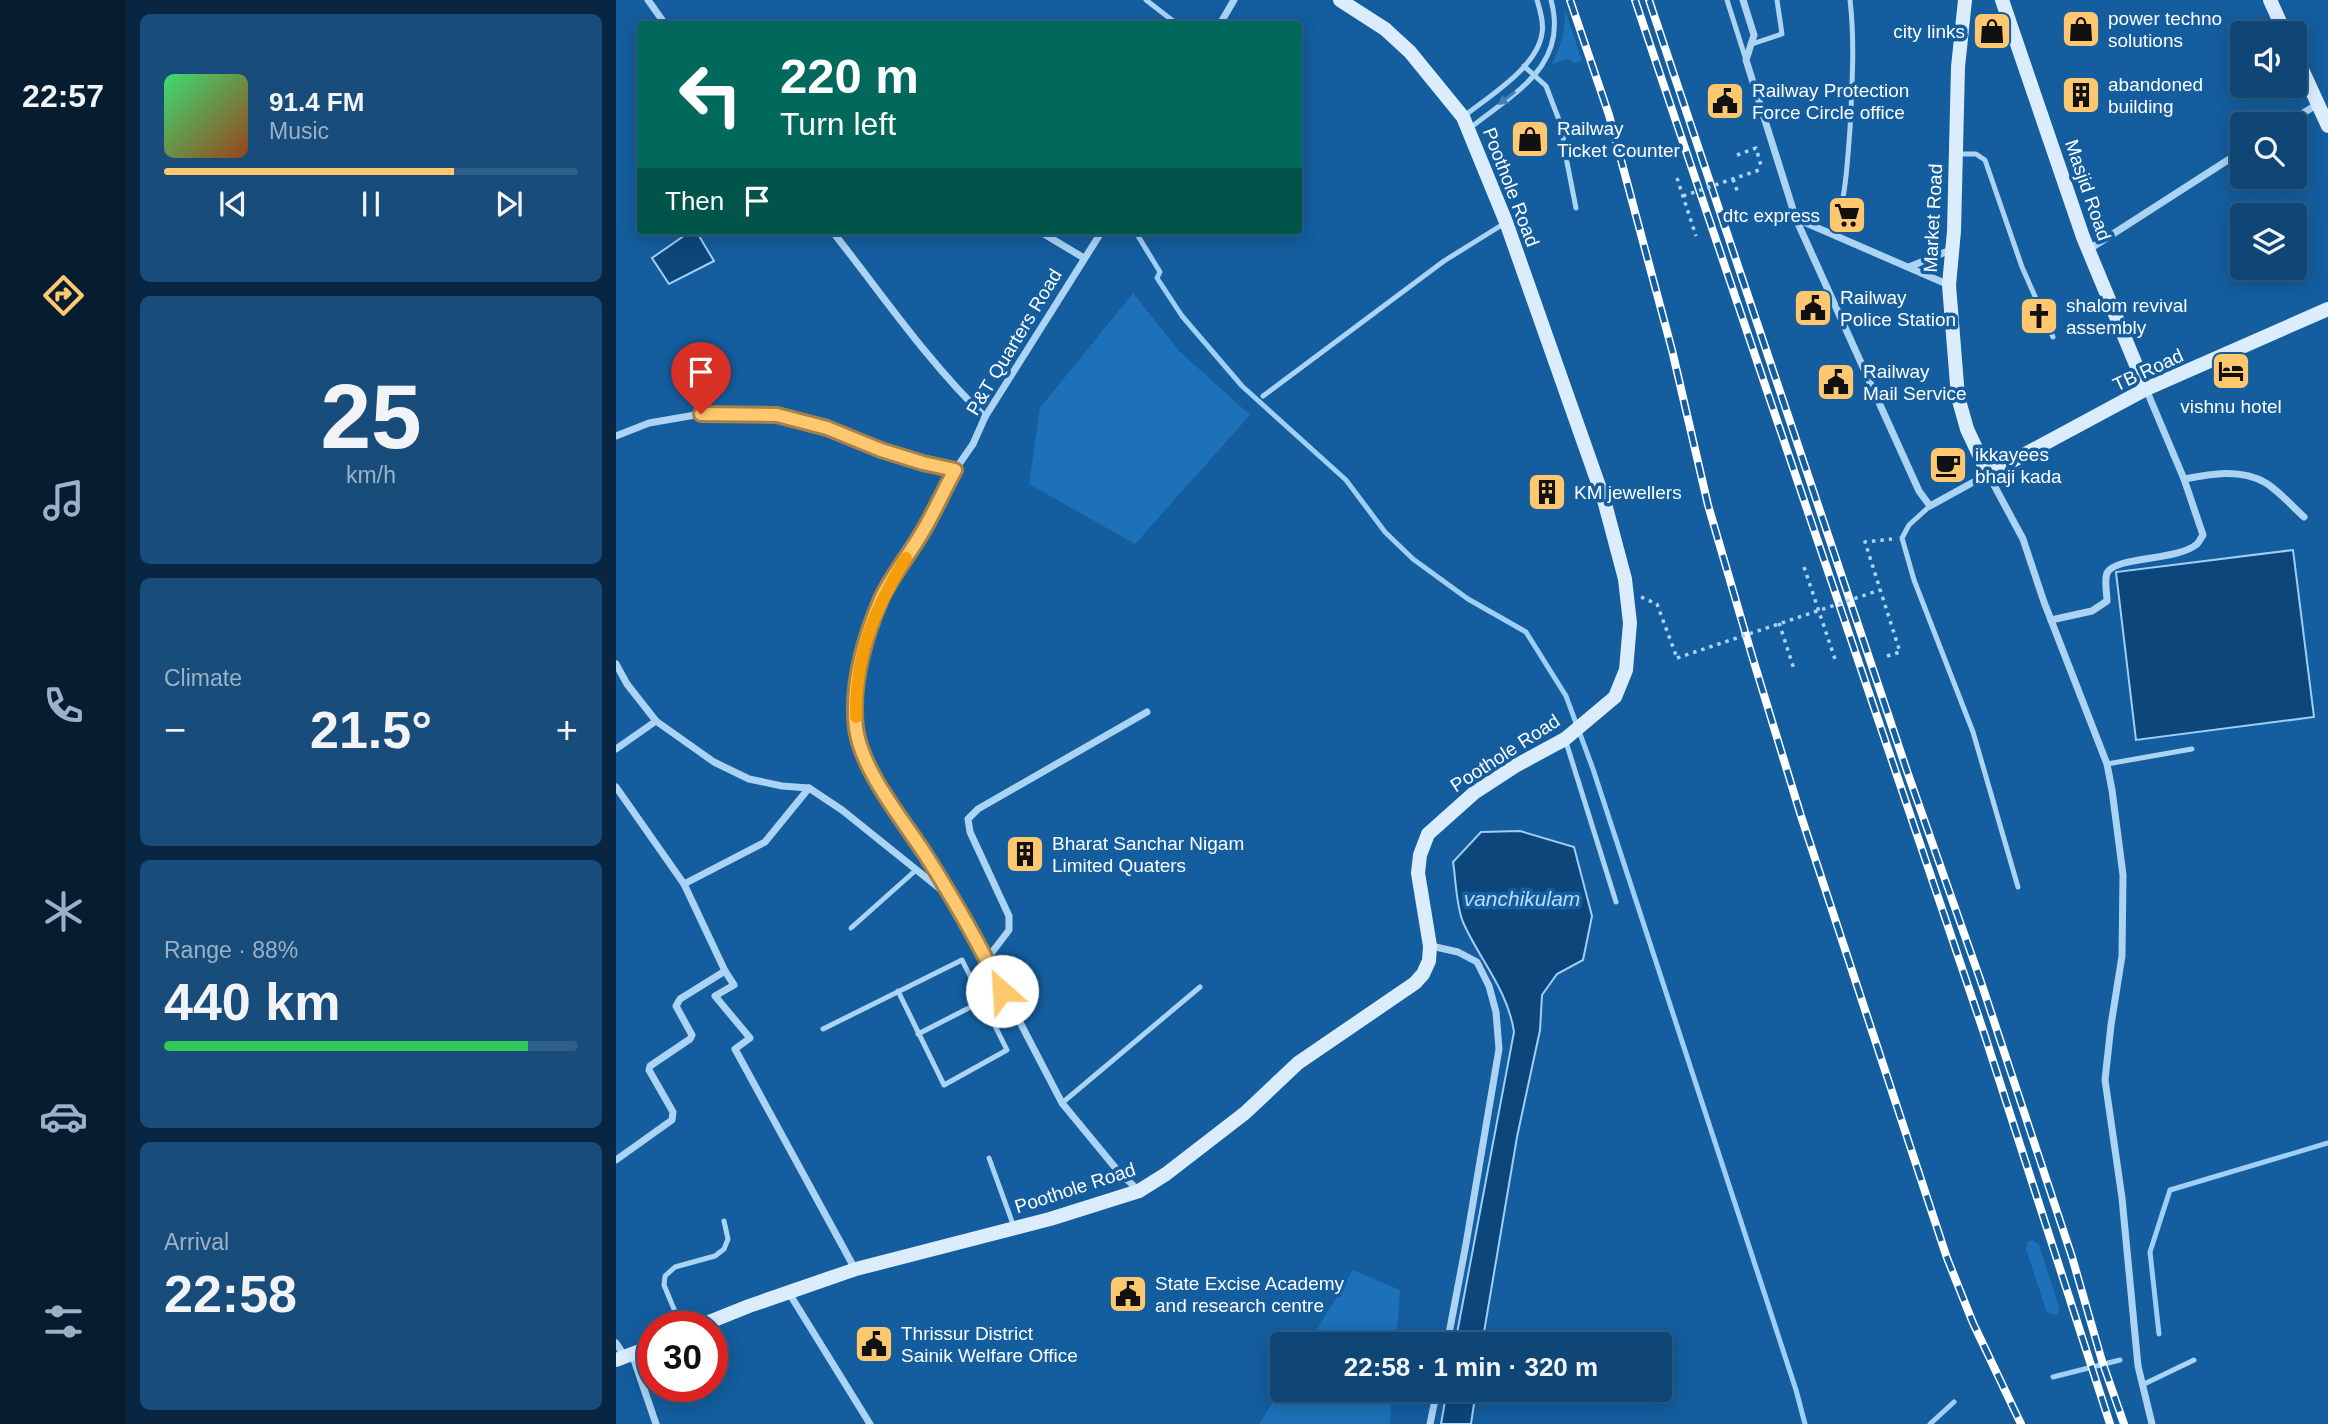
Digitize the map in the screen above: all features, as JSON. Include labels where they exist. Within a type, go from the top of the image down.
[{"type":"street","points":[[648,0],[663,21]]},
{"type":"street","points":[[1222,21],[1234,0]]},
{"type":"street","name":"Poothole Road","points":[[728,1315],[856,1269],[1014,1228],[1139,1191],[1166,1174],[1245,1112],[1298,1063],[1410,987],[1423,974],[1429,961],[1430,946],[1418,873],[1420,855],[1428,834],[1474,793],[1568,736],[1615,697],[1626,670],[1630,623],[1625,579],[1604,500],[1506,222],[1466,123],[1410,52],[1385,29],[1342,0]]},
{"type":"street","points":[[1743,0],[1754,35],[1746,60],[1796,219],[1919,491],[1930,506],[1987,474],[2023,539],[2107,764],[2123,875],[2123,957],[2105,1080],[2122,1198],[2131,1303],[2142,1385],[2152,1424]]},
{"type":"street","name":"Market Road","points":[[1965,0],[1958,66],[1953,249],[1949,285],[1958,397],[1967,429],[1987,474]]},
{"type":"street","name":"Masjid Road","points":[[2003,0],[2088,250],[2146,389]]},
{"type":"street","points":[[2270,0],[2280,21]]},
{"type":"street","points":[[2307,80],[2328,126]]},
{"type":"street","points":[[2305,112],[2318,104]]},
{"type":"street","points":[[2088,250],[2230,159]]},
{"type":"street","points":[[1796,219],[1949,285]]},
{"type":"street","points":[[835,235],[959,392],[985,417]]},
{"type":"street","points":[[1047,235],[1084,258]]},
{"type":"street","name":"P&T Quarters Road","points":[[1099,235],[985,417],[973,444],[955,470],[924,530],[882,597],[866,639],[856,687],[856,728],[863,755],[987,958],[1062,1103],[1118,1171],[1139,1191]]},
{"type":"street","points":[[1909,267],[1953,249]]},
{"type":"street","name":"TB Road","points":[[1987,474],[2146,389],[2328,309]]},
{"type":"street","points":[[2051,620],[2101,608],[2107,601],[2106,576],[2116,565],[2166,557],[2196,545],[2203,535],[2184,479],[2146,389]]},
{"type":"street","points":[[616,436],[649,423],[701,414],[777,415],[827,428],[912,460],[955,470]]},
{"type":"street","points":[[2184,479],[2215,473],[2244,474],[2266,483],[2304,517]]},
{"type":"street","points":[[616,664],[627,684],[656,722],[714,762],[749,779],[809,788],[842,810],[949,896]]},
{"type":"street","points":[[987,958],[1009,930],[1009,916],[970,832],[968,819],[978,809],[1147,712]]},
{"type":"street","points":[[616,749],[656,722]]},
{"type":"street","points":[[616,787],[684,884],[734,985],[715,996],[750,1038],[735,1049],[856,1269]]},
{"type":"street","points":[[684,884],[765,842],[809,788]]},
{"type":"street","points":[[1430,946],[1458,952],[1477,962],[1489,986],[1496,1012],[1499,1049],[1449,1332]]},
{"type":"street","points":[[616,1160],[672,1120],[673,1112],[649,1070],[650,1066],[690,1040],[692,1035],[676,1006],[680,999],[725,971]]},
{"type":"street","points":[[788,1292],[870,1424]]},
{"type":"street","points":[[616,1343],[656,1424]]},
{"type":"street","points":[[1430,1424],[1435,1402]]},
{"type":"lane","points":[[1146,0],[1173,21]]},
{"type":"lane","points":[[1466,123],[1535,55],[1542,33],[1537,0]]},
{"type":"lane","points":[[1466,123],[1525,84],[1547,61],[1555,38],[1555,17],[1550,0]]},
{"type":"lane","points":[[1727,0],[1746,60]]},
{"type":"lane","points":[[1752,44],[1782,34],[1777,0]]},
{"type":"lane","points":[[1833,235],[1845,196],[1851,105],[1853,22],[1850,0]]},
{"type":"lane","points":[[1524,66],[1546,86],[1564,133],[1563,142],[1576,208]]},
{"type":"lane","points":[[1956,155],[1976,154],[1985,160],[2022,267],[2053,337]]},
{"type":"lane","points":[[1263,396],[1444,261],[1506,222]]},
{"type":"lane","points":[[1930,506],[1909,525],[1902,538],[1914,580],[1973,732],[2018,887]]},
{"type":"lane","points":[[1568,736],[1616,902]]},
{"type":"lane","points":[[2107,764],[2192,749]]},
{"type":"lane","points":[[852,928],[916,870]]},
{"type":"lane","points":[[822,1029],[898,991],[962,960],[1007,1050],[944,1085],[898,991]]},
{"type":"lane","points":[[1062,1103],[1200,987]]},
{"type":"lane","points":[[918,1034],[1002,991]]},
{"type":"lane","points":[[989,1158],[1014,1228]]},
{"type":"lane","points":[[675,1311],[664,1285],[665,1276],[675,1267],[715,1256],[724,1249],[728,1239],[724,1220]]},
{"type":"lane","points":[[2142,1385],[2194,1360]]},
{"type":"path","points":[[1683,196],[1762,169],[1756,148],[1737,155]]},
{"type":"path","points":[[1677,178],[1696,236]]},
{"type":"path","points":[[1733,179],[1738,193]]},
{"type":"path","points":[[1886,656],[1900,652],[1866,542],[1902,538]]},
{"type":"path","points":[[1804,567],[1836,662]]},
{"type":"path","points":[[1657,604],[1677,658],[1880,590]]},
{"type":"path","points":[[1779,624],[1794,669]]},
{"type":"shaded area","points":[[1564,7],[1582,61],[1575,63],[1567,59],[1552,64],[1565,22]]},
{"type":"shaded area","points":[[1133,293],[1180,352],[1250,415],[1135,544],[1029,484],[1040,408]]},
{"type":"shaded area","points":[[2032,1240],[2039,1245],[2059,1307],[2055,1315],[2047,1313],[2026,1249],[2028,1242]]},
{"type":"shaded area","points":[[1353,1270],[1400,1290],[1397,1332],[1315,1332]]},
{"type":"shaded area","points":[[1273,1402],[1391,1402],[1390,1424],[1259,1424]]},
{"type":"water","points":[[685,235],[698,235],[714,261],[669,284],[652,258]]},
{"type":"water","points":[[2293,550],[2314,717],[2136,740],[2116,572]]},
{"type":"water","name":"vanchikulam","points":[[1520,831],[1574,847],[1592,916],[1583,960],[1557,974],[1542,995],[1540,1030],[1517,1137],[1484,1332],[1457,1332],[1514,1032],[1506,1002],[1463,922],[1458,900],[1453,862],[1481,832]]},
{"type":"water","points":[[1445,1402],[1474,1402],[1471,1424],[1441,1424]]},
{"type":"waterway","points":[[1137,235],[1160,272],[1157,278],[1182,316],[1242,386],[1346,480],[1385,532],[1413,559],[1468,599],[1526,632],[1566,696],[1593,769],[1805,1424]]},
{"type":"waterway","points":[[2159,1334],[2150,1252],[2170,1190],[2328,1143]]},
{"type":"waterway","points":[[2053,1377],[2120,1360]]},
{"type":"waterway","points":[[1930,1424],[1954,1402]]},
{"type":"railway","points":[[1570,0],[1609,115],[1672,350],[1708,505],[1801,816],[1947,1258],[1973,1323],[2021,1424]]},
{"type":"railway","points":[[1635,0],[1985,1036],[2110,1424]]},
{"type":"railway","points":[[1649,0],[1907,771],[1980,979],[2124,1424]]},
{"type":"slow traffic","points":[[856,717],[856,687],[866,639],[882,597],[906,558]]},
{"type":"place","name":"power techno solutions","points":[[2081,29]]},
{"type":"place","name":"city links","points":[[1992,31]]},
{"type":"place","name":"abandoned building","points":[[2081,95]]},
{"type":"place","name":"Railway Protection Force Circle office","points":[[1725,101]]},
{"type":"place","name":"Railway Ticket Counter","points":[[1530,139]]},
{"type":"place","name":"dtc express","points":[[1847,215]]},
{"type":"place","name":"Railway Police Station","points":[[1813,308]]},
{"type":"place","name":"shalom revival assembly","points":[[2039,316]]},
{"type":"place","name":"vishnu hotel","points":[[2231,371]]},
{"type":"place","name":"Railway Mail Service","points":[[1836,382]]},
{"type":"place","name":"ikkayees bhaji kada","points":[[1948,465]]},
{"type":"place","name":"KM jewellers","points":[[1547,492]]},
{"type":"place","name":"Bharat Sanchar Nigam Limited Quaters","points":[[1025,854]]},
{"type":"place","name":"State Excise Academy and research centre","points":[[1128,1294]]},
{"type":"place","name":"Thrissur District Sainik Welfare Office","points":[[874,1344]]},
{"type":"route","points":[[701,414],[777,415],[827,428],[881,450],[923,463],[955,470],[924,530],[882,597],[866,639],[856,687],[856,728],[863,755],[873,774],[987,958],[1002,991]]}]
